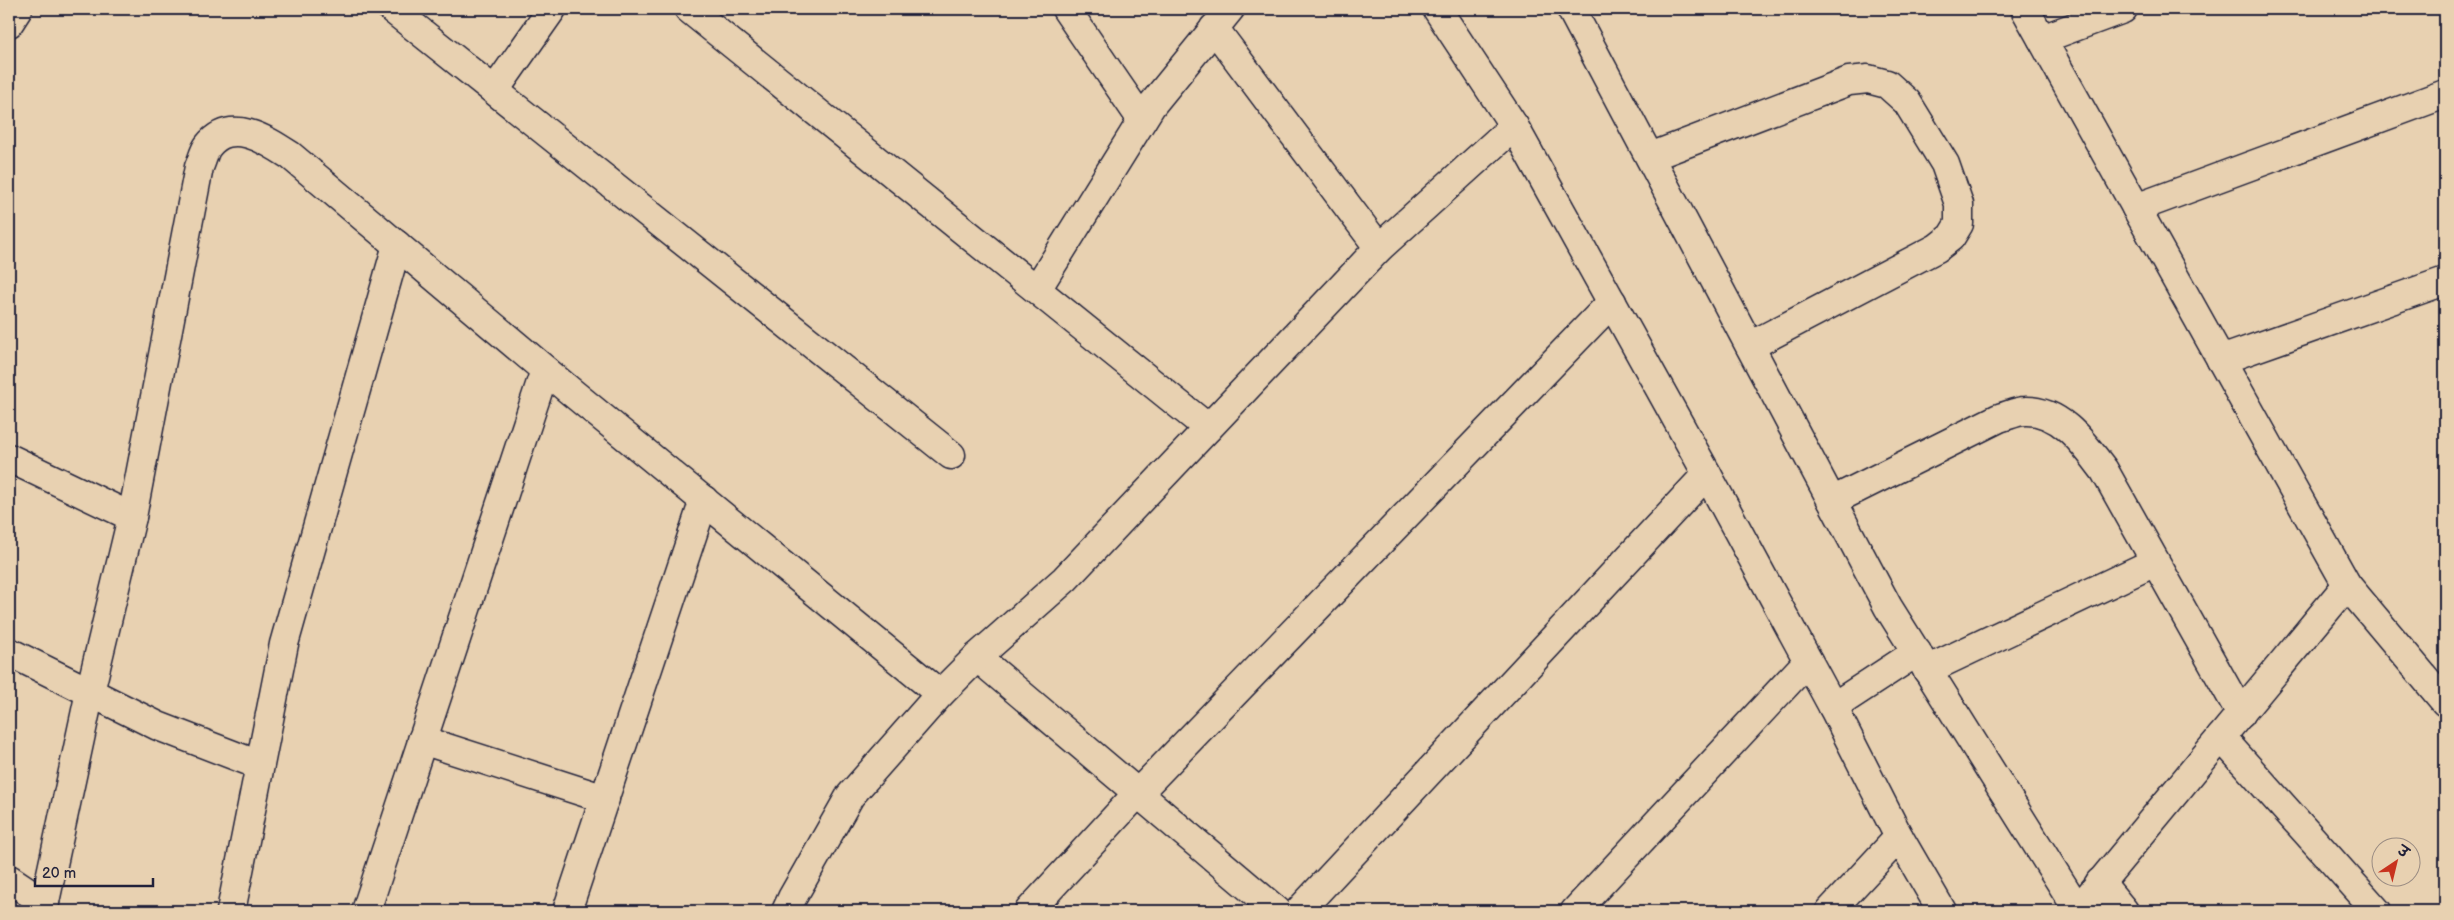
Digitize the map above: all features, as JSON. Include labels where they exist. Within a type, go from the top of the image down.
[{"type":"street","points":[[9,23],[18,9]]},
{"type":"street","points":[[392,9],[951,456]]},
{"type":"street","points":[[495,90],[552,9]]},
{"type":"street","points":[[689,9],[1208,428]]},
{"type":"street","points":[[1066,9],[1142,120]]},
{"type":"street","points":[[1437,9],[1514,126],[1707,474],[1833,707],[1900,837],[1942,911]]},
{"type":"street","points":[[1571,9],[1888,607],[2078,911],[2347,585]]},
{"type":"street","points":[[2025,9],[2347,585],[2445,702]]},
{"type":"street","points":[[2042,39],[2123,9]]},
{"type":"street","points":[[1037,289],[1150,106],[1222,18],[1379,248]]},
{"type":"street","points":[[1650,157],[1849,81],[1868,79],[1887,84],[1907,102],[1945,164],[1959,204],[1959,224],[1951,237],[1911,263],[1750,346]]},
{"type":"street","points":[[2136,208],[2445,94]]},
{"type":"street","points":[[786,911],[850,796],[940,694],[977,657],[1065,579],[1379,248],[1514,126]]},
{"type":"street","points":[[9,879],[44,907],[90,692],[132,517],[199,167],[208,146],[221,135],[232,132],[250,133],[266,139],[291,156],[545,370],[940,694]]},
{"type":"street","points":[[231,911],[284,644],[397,245]]},
{"type":"street","points":[[2221,360],[2445,281]]},
{"type":"street","points":[[1029,911],[1137,794],[1612,302]]},
{"type":"street","points":[[366,911],[545,370]]},
{"type":"street","points":[[1832,501],[1999,418],[2025,411],[2046,415],[2064,424],[2085,445],[2104,470],[2241,714]]},
{"type":"street","points":[[10,462],[132,517]]},
{"type":"street","points":[[1299,911],[1707,474]]},
{"type":"street","points":[[568,911],[704,500]]},
{"type":"street","points":[[1833,707],[1922,661],[2155,562]]},
{"type":"street","points":[[9,652],[158,726],[259,765]]},
{"type":"street","points":[[977,657],[1277,911]]},
{"type":"street","points":[[1576,911],[1808,661]]},
{"type":"street","points":[[2221,737],[2377,911]]},
{"type":"street","points":[[422,740],[605,799]]},
{"type":"street","points":[[1830,911],[1900,837]]},
{"type":"street","points":[[2100,882],[2124,911]]}]
